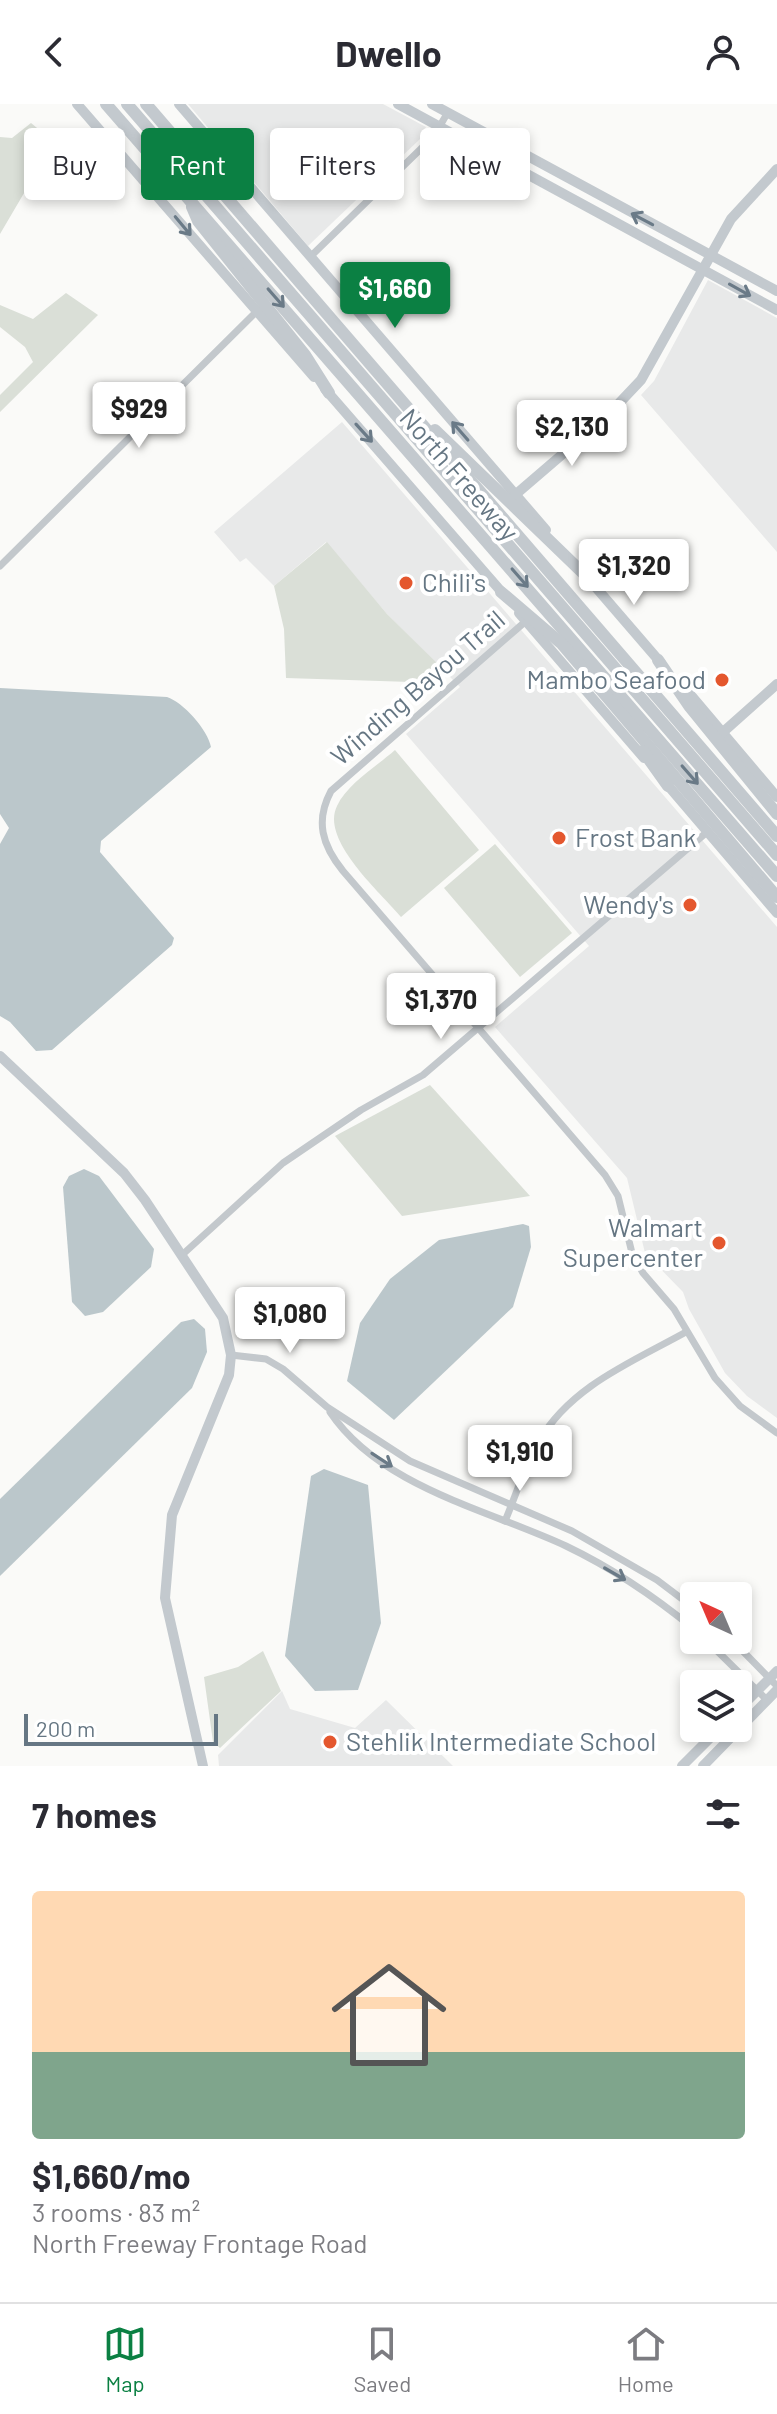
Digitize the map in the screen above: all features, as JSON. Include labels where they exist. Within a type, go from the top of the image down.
[{"type":"highway","name":"North Freeway","points":[[106,104],[141,143]]},
{"type":"highway","name":"North Freeway","points":[[127,104],[777,855]]},
{"type":"highway","name":"North Freeway","points":[[151,108],[777,836]]},
{"type":"highway","points":[[190,200],[198,221],[305,355],[329,393]]},
{"type":"highway","name":"North Freeway","points":[[191,200],[777,876]]},
{"type":"highway","points":[[419,421],[437,431],[585,575]]},
{"type":"highway","points":[[501,592],[546,627],[777,897]]},
{"type":"highway","points":[[658,660],[690,707],[775,806]]},
{"type":"highway","points":[[595,684],[668,786]]},
{"type":"main road","points":[[77,104],[777,913]]},
{"type":"main road","points":[[179,104],[722,733],[775,806]]},
{"type":"main road","points":[[398,104],[440,127]]},
{"type":"main road","points":[[432,104],[777,291]]},
{"type":"main road","points":[[515,495],[607,416],[641,380],[738,209],[777,169]]},
{"type":"main road","points":[[530,176],[777,310]]},
{"type":"main road","points":[[563,194],[570,180]]},
{"type":"main road","points":[[722,733],[777,684]]},
{"type":"main road","points":[[0,1056],[124,1173],[223,1318],[231,1355],[229,1375],[172,1515],[165,1598],[203,1766]]},
{"type":"main road","points":[[752,1696],[775,1681]]},
{"type":"main road","points":[[703,1766],[767,1700],[775,1681]]},
{"type":"main road","points":[[682,1766],[706,1742]]},
{"type":"street","points":[[310,257],[440,127],[448,112]]},
{"type":"street","points":[[0,566],[256,312]]},
{"type":"street","name":"Winding Bayou Trail","points":[[526,621],[344,776],[331,791],[321,815],[324,844],[330,856],[612,1184],[623,1209],[632,1253],[643,1273],[674,1309],[702,1360],[729,1394],[777,1433]]},
{"type":"street","points":[[182,1255],[283,1163],[361,1110],[423,1075],[707,832]]},
{"type":"street","points":[[505,1521],[537,1444],[566,1405],[601,1379],[686,1332]]},
{"type":"street","points":[[231,1355],[275,1364],[327,1407],[410,1461],[572,1531],[647,1574],[680,1598]]},
{"type":"street","points":[[327,1407],[356,1443],[423,1487],[566,1546],[647,1593],[680,1618]]},
{"type":"street","points":[[566,1546],[572,1531]]},
{"type":"street","points":[[721,1654],[767,1700]]},
{"type":"street","points":[[747,1654],[775,1681]]},
{"type":"shaded area","points":[[188,104],[383,104],[426,127],[420,128],[420,139],[404,154],[404,128],[270,128],[270,200],[356,200],[308,246],[254,182],[254,128],[208,128]]},
{"type":"shaded area","points":[[24,129],[24,193],[0,234],[0,137],[12,138]]},
{"type":"shaded area","points":[[708,280],[777,318],[777,552],[641,395],[654,381]]},
{"type":"shaded area","points":[[66,293],[98,315],[0,412],[0,395],[33,362],[25,347],[0,327],[0,305],[33,319]]},
{"type":"shaded area","points":[[342,422],[777,927],[777,1418],[747,1396],[725,1373],[689,1309],[683,1292],[645,1253],[627,1178],[495,1027],[589,946],[406,734],[460,687],[387,614],[326,542],[274,586],[246,558],[240,562],[214,532]]},
{"type":"shaded area","points":[[327,542],[387,614],[447,673],[431,690],[411,682],[286,678],[284,629],[274,586]]},
{"type":"shaded area","points":[[0,688],[167,697],[194,718],[211,747],[101,841],[100,852],[174,938],[172,945],[52,1050],[36,1051],[10,1022],[0,1016],[0,844],[9,828],[0,814]]},
{"type":"shaded area","points":[[395,750],[479,850],[401,917],[355,865],[337,834],[334,820],[337,806],[348,790]]},
{"type":"shaded area","points":[[495,844],[572,933],[520,977],[444,888]]},
{"type":"shaded area","points":[[430,1085],[530,1196],[402,1216],[335,1136]]},
{"type":"shaded area","points":[[84,1169],[99,1176],[154,1249],[151,1267],[103,1312],[85,1316],[72,1302],[63,1187],[69,1176]]},
{"type":"shaded area","points":[[523,1224],[529,1226],[531,1247],[513,1307],[394,1420],[347,1381],[360,1323],[390,1279],[439,1240]]},
{"type":"shaded area","points":[[194,1319],[205,1329],[207,1352],[192,1388],[0,1576],[0,1499],[181,1322]]},
{"type":"shaded area","points":[[324,1469],[368,1485],[381,1623],[358,1690],[315,1691],[285,1656],[311,1476]]},
{"type":"shaded area","points":[[263,1651],[281,1691],[220,1748],[213,1742],[204,1677],[238,1667]]},
{"type":"shaded area","name":"Stehlik Intermediate School","points":[[282,1691],[290,1709],[355,1728],[386,1700],[453,1766],[219,1766],[218,1755]]},
{"type":"place","name":"Chili's","points":[[406,583]]},
{"type":"place","name":"Mambo Seafood","points":[[722,680]]},
{"type":"place","name":"Frost Bank","points":[[559,838]]},
{"type":"place","name":"Wendy's","points":[[690,905]]},
{"type":"place","name":"Walmart Supercenter","points":[[719,1243]]},
{"type":"place","name":"Stehlik Intermediate School","points":[[330,1742]]}]
